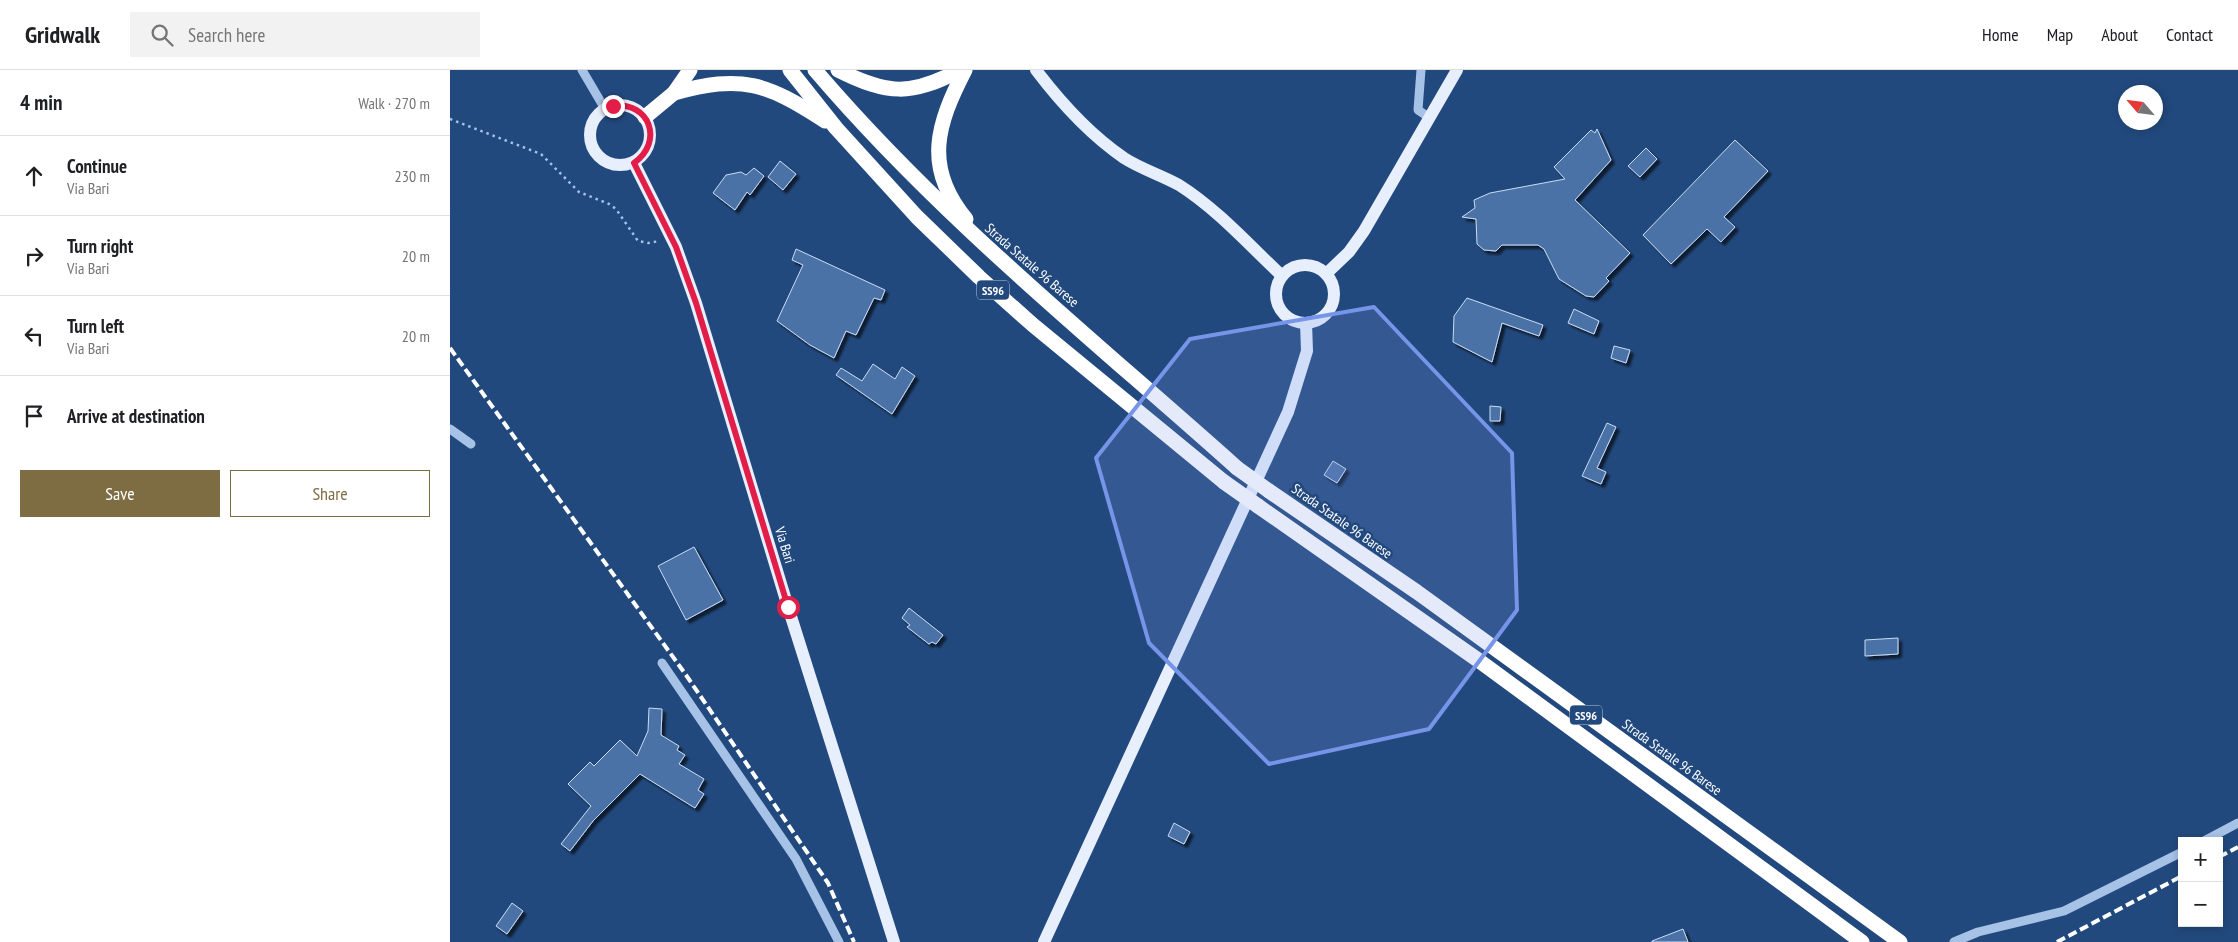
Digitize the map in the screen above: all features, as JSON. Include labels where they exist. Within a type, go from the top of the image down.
[{"type":"highway","points":[[645,117],[674,93],[690,70]]},
{"type":"highway","name":"SS96","points":[[790,70],[836,128],[917,216],[979,277],[1033,325],[1224,482],[1478,660],[1862,942]]},
{"type":"highway","name":"Strada Statale 96 Barese","points":[[815,70],[853,114],[933,197],[1237,468],[1417,592],[1900,942]]},
{"type":"highway","points":[[838,70],[878,87],[898,90],[937,82],[960,70]]},
{"type":"highway","points":[[965,70],[941,123],[938,146],[940,166],[945,186],[956,207],[997,256]]},
{"type":"highway","points":[[674,93],[720,83],[756,86],[793,100],[836,128]]},
{"type":"main road","points":[[1036,70],[1074,116],[1098,138],[1126,159],[1178,185],[1204,204],[1282,275]]},
{"type":"main road","points":[[1326,274],[1349,252],[1364,231],[1457,70]]},
{"type":"main road","points":[[622,104],[638,110],[645,117],[651,134],[650,142],[647,151],[634,163],[625,166],[606,163],[593,150],[590,132],[592,123],[604,109],[622,104]]},
{"type":"main road","name":"Via Bari","points":[[634,163],[672,239],[696,303],[788,607],[894,942]]},
{"type":"main road","points":[[1299,264],[1319,268],[1326,274],[1334,291],[1330,309],[1324,316],[1306,323],[1296,322],[1281,311],[1275,293],[1282,275],[1299,264]]},
{"type":"main road","points":[[1044,942],[1288,412],[1307,351],[1306,323]]},
{"type":"street","points":[[582,70],[604,109]]},
{"type":"street","points":[[1421,70],[1418,110],[1430,118]]},
{"type":"street","points":[[450,429],[471,444]]},
{"type":"street","points":[[662,664],[796,859],[839,942]]},
{"type":"street","points":[[2212,837],[2238,823]]},
{"type":"street","points":[[1954,942],[1978,932],[2064,911],[2178,854]]},
{"type":"path","points":[[450,119],[541,154],[579,192],[609,204],[616,209],[641,243],[672,239]]},
{"type":"highlighted area","points":[[1374,307],[1512,453],[1517,610],[1429,729],[1269,764],[1149,643],[1096,458],[1190,339]]},
{"type":"building","points":[[1597,129],[1611,160],[1575,200],[1630,253],[1606,278],[1609,281],[1594,297],[1586,296],[1559,279],[1544,249],[1538,245],[1502,245],[1496,251],[1484,250],[1477,244],[1476,219],[1462,217],[1475,208],[1474,200],[1490,193],[1565,179],[1554,167],[1591,130],[1595,133]]},
{"type":"building","points":[[1735,140],[1768,171],[1724,217],[1735,227],[1721,242],[1707,229],[1671,264],[1643,235]]},
{"type":"building","points":[[1646,148],[1657,159],[1640,177],[1628,166]]},
{"type":"building","points":[[780,161],[796,174],[783,190],[768,177]]},
{"type":"building","points":[[754,168],[764,176],[750,195],[747,192],[735,210],[713,193],[726,175],[741,172],[746,175]]},
{"type":"building","points":[[796,249],[885,290],[881,300],[874,298],[856,335],[846,331],[834,358],[810,345],[777,321],[803,265],[792,260]]},
{"type":"building","points":[[1467,298],[1543,325],[1539,336],[1502,323],[1492,362],[1453,342],[1454,316]]},
{"type":"building","points":[[1574,309],[1599,321],[1594,334],[1568,323]]},
{"type":"building","points":[[1614,346],[1630,350],[1626,363],[1611,358]]},
{"type":"building","points":[[873,364],[895,379],[902,367],[915,376],[892,414],[836,375],[841,368],[862,381]]},
{"type":"building","points":[[1490,406],[1501,407],[1500,421],[1490,421]]},
{"type":"building","points":[[1607,423],[1616,427],[1597,468],[1606,472],[1601,484],[1582,476]]},
{"type":"building","points":[[1333,461],[1346,469],[1337,483],[1324,475]]},
{"type":"building","points":[[694,547],[723,600],[686,620],[658,566]]},
{"type":"building","points":[[909,608],[943,635],[936,644],[932,642],[929,644],[907,627],[910,625],[902,618]]},
{"type":"building","points":[[1898,638],[1898,654],[1865,656],[1865,640]]},
{"type":"building","points":[[649,708],[662,709],[661,735],[679,746],[677,750],[685,755],[679,764],[704,779],[698,790],[704,794],[695,808],[640,774],[593,821],[570,851],[561,844],[591,806],[568,784],[590,762],[594,766],[620,740],[637,756],[648,731]]},
{"type":"building","points":[[1174,823],[1190,832],[1184,844],[1168,836]]},
{"type":"building","points":[[512,903],[523,911],[507,934],[496,926]]},
{"type":"building","points":[[1683,929],[1688,942],[1652,942],[1652,941]]},
{"type":"railway","points":[[450,348],[686,675],[828,883],[854,942]]},
{"type":"railway","points":[[2223,855],[2238,847]]},
{"type":"railway","points":[[2057,942],[2178,878]]},
{"type":"route","points":[[613,106],[622,104],[638,110],[645,117],[649,125],[651,134],[647,151],[634,163],[676,247],[696,303],[788,607]]}]
